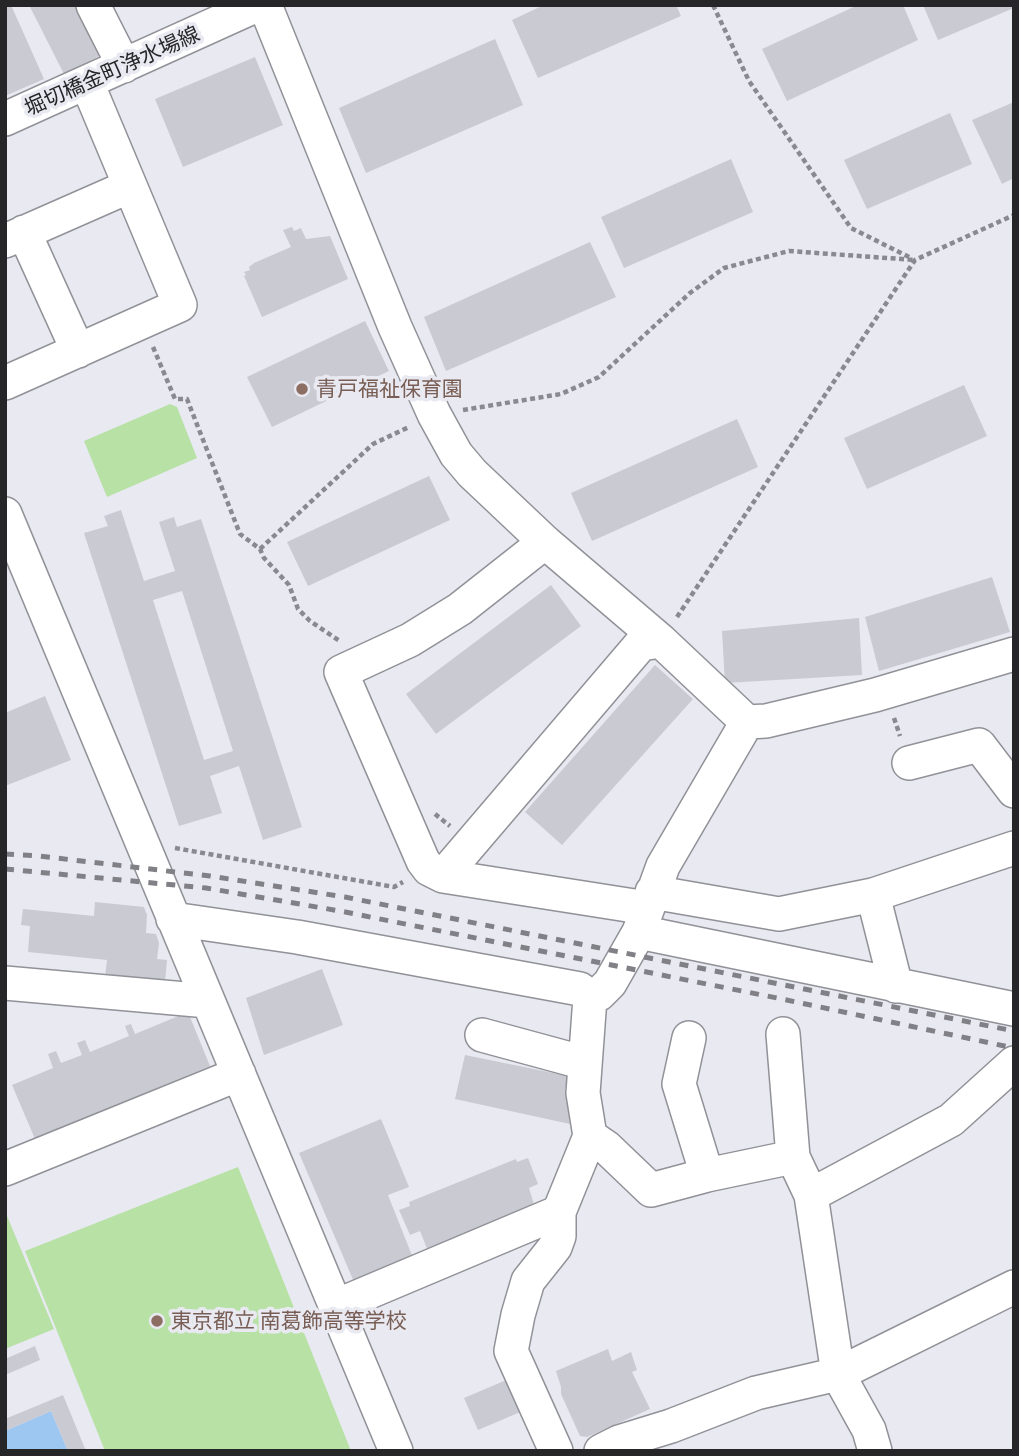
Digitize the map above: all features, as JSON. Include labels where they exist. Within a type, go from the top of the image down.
[{"type":"street","points":[[93,5],[124,66]]},
{"type":"street","name":"堀切橋金町浄水場線","points":[[5,119],[257,5]]},
{"type":"street","points":[[265,5],[395,327],[434,414],[456,454],[545,542],[661,641],[747,722],[766,721],[886,692],[1014,654]]},
{"type":"street","points":[[5,383],[180,305],[87,83]]},
{"type":"street","points":[[78,351],[15,236],[130,186]]},
{"type":"street","points":[[5,514],[396,1451]]},
{"type":"street","points":[[545,542],[450,616],[410,640],[341,672],[423,861],[436,872],[646,910],[896,986],[1014,1009]]},
{"type":"street","points":[[436,872],[642,644],[661,641]]},
{"type":"street","points":[[590,998],[599,994],[610,983],[646,910],[663,866],[747,722]]},
{"type":"street","points":[[909,763],[979,744],[1014,791]]},
{"type":"street","points":[[646,910],[779,914],[873,895],[1014,848]]},
{"type":"street","points":[[873,895],[896,986]]},
{"type":"street","points":[[173,919],[297,937],[580,989],[590,998]]},
{"type":"street","points":[[5,983],[208,1001]]},
{"type":"street","points":[[556,1451],[511,1351],[528,1281],[555,1247],[559,1236],[559,1212],[590,1136],[583,1093],[590,998]]},
{"type":"street","points":[[783,1034],[793,1157],[811,1195],[838,1374],[869,1430],[875,1451]]},
{"type":"street","points":[[482,1035],[585,1063]]},
{"type":"street","points":[[690,1038],[679,1084],[707,1175]]},
{"type":"street","points":[[811,1195],[951,1120],[1014,1063]]},
{"type":"street","points":[[6,1167],[239,1074]]},
{"type":"street","points":[[590,1136],[606,1147],[651,1190],[793,1157]]},
{"type":"street","points":[[336,1306],[559,1212]]},
{"type":"street","points":[[601,1451],[619,1442],[676,1439],[756,1393],[838,1374],[1014,1287]]},
{"type":"path","points":[[713,5],[749,81],[851,228],[915,260]]},
{"type":"path","points":[[260,549],[373,444],[434,414],[561,394],[599,377],[690,293],[724,268],[789,251],[915,260],[1014,215]]},
{"type":"path","points":[[661,641],[915,260]]},
{"type":"path","points":[[886,692],[909,763]]},
{"type":"path","points":[[142,842],[394,887],[436,872]]},
{"type":"green space","points":[[170,404],[177,407],[197,458],[107,497],[84,441]]},
{"type":"green space","name":"東京都立 南葛飾高等学校","points":[[238,1167],[351,1451],[105,1451],[25,1251]]},
{"type":"green space","points":[[5,1211],[54,1329],[5,1349]]},
{"type":"water","points":[[51,1411],[68,1451],[5,1451],[5,1431]]},
{"type":"building","points":[[5,5],[11,5],[44,79],[5,96]]},
{"type":"building","points":[[29,5],[81,5],[105,53],[64,74]]},
{"type":"building","points":[[544,5],[676,5],[681,16],[538,78],[512,20]]},
{"type":"building","points":[[858,5],[903,5],[918,40],[787,101],[762,49]]},
{"type":"building","points":[[923,5],[1014,5],[1014,8],[938,40]]},
{"type":"building","points":[[495,39],[523,105],[366,173],[339,108]]},
{"type":"building","points":[[255,57],[283,125],[183,167],[155,99]]},
{"type":"building","points":[[1014,102],[1014,178],[1002,184],[972,120]]},
{"type":"building","points":[[950,113],[972,164],[867,209],[844,160]]},
{"type":"building","points":[[731,159],[753,212],[624,268],[601,217]]},
{"type":"building","points":[[292,227],[294,231],[301,228],[306,239],[330,236],[348,279],[262,317],[244,272],[250,270],[249,267],[254,263],[291,247],[283,230]]},
{"type":"building","points":[[590,242],[616,297],[446,371],[424,317]]},
{"type":"building","points":[[365,321],[389,371],[272,427],[247,377]]},
{"type":"building","points":[[964,385],[987,436],[867,489],[844,438]]},
{"type":"building","points":[[737,419],[758,467],[592,541],[571,493]]},
{"type":"building","points":[[429,476],[450,520],[308,586],[287,542]]},
{"type":"building","points":[[121,510],[144,581],[175,571],[159,522],[174,517],[177,527],[201,519],[302,827],[263,840],[239,766],[210,776],[222,813],[179,826],[84,533],[108,526],[104,516]],"holes":[[[182,591],[233,751],[204,760],[153,600]]]},
{"type":"building","points":[[992,577],[1010,632],[879,671],[865,617]]},
{"type":"building","points":[[551,585],[581,626],[436,734],[406,694]]},
{"type":"building","points":[[859,618],[862,675],[725,683],[722,631]]},
{"type":"building","points":[[655,665],[693,699],[562,845],[525,812]]},
{"type":"building","points":[[45,696],[71,760],[5,786],[5,713]]},
{"type":"building","points":[[95,902],[144,907],[147,915],[146,933],[156,934],[159,943],[157,959],[167,960],[165,982],[105,977],[107,960],[28,952],[30,926],[21,925],[23,909],[94,916]]},
{"type":"building","points":[[322,969],[343,1025],[264,1055],[246,998]]},
{"type":"building","points":[[188,1012],[210,1066],[35,1139],[12,1085],[53,1068],[48,1054],[56,1051],[61,1063],[82,1055],[77,1043],[85,1040],[90,1052],[129,1036],[125,1026],[131,1024],[135,1034]]},
{"type":"building","points":[[465,1055],[568,1076],[565,1091],[570,1124],[455,1099]]},
{"type":"building","points":[[381,1119],[409,1187],[388,1195],[413,1258],[354,1282],[299,1153]]},
{"type":"building","points":[[528,1158],[538,1184],[529,1188],[535,1208],[428,1251],[420,1231],[410,1235],[399,1210],[410,1206],[409,1202],[516,1159],[517,1162]]},
{"type":"building","points":[[35,1346],[40,1360],[5,1375],[5,1359]]},
{"type":"building","points":[[608,1349],[612,1361],[631,1352],[637,1370],[632,1372],[650,1409],[587,1437],[580,1436],[561,1394],[556,1371]]},
{"type":"building","points":[[511,1378],[525,1410],[478,1430],[464,1398]]},
{"type":"building","points":[[63,1395],[86,1451],[68,1451],[51,1411],[5,1431],[5,1419]]},
{"type":"railway","points":[[5,854],[210,876],[345,897],[1014,1031]]},
{"type":"railway","points":[[5,869],[206,888],[340,911],[1014,1048]]},
{"type":"place","name":"青戸福祉保育園","points":[[302,389]]},
{"type":"place","name":"東京都立 南葛飾高等学校","points":[[157,1321]]}]
